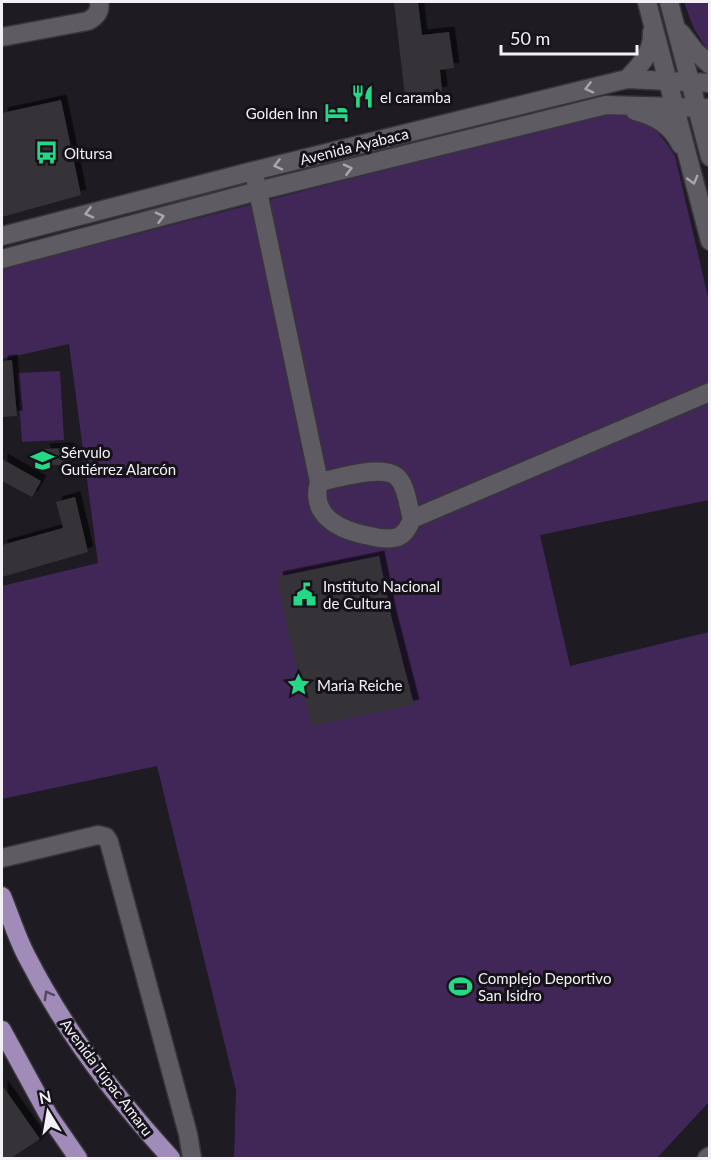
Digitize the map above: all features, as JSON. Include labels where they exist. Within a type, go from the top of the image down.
[{"type":"main road","name":"Avenida Túpac Amaru","points":[[2,896],[25,953],[74,1038],[146,1130],[171,1158]]},
{"type":"main road","points":[[2,1030],[44,1108],[78,1158]]},
{"type":"street","points":[[2,37],[88,21],[98,13],[99,2]]},
{"type":"street","points":[[627,79],[650,49],[652,38],[649,10]]},
{"type":"street","points":[[649,10],[710,241]]},
{"type":"street","points":[[671,10],[685,39],[710,65]]},
{"type":"street","points":[[671,10],[690,82],[703,108],[710,158]]},
{"type":"street","name":"Avenida Ayabaca","points":[[2,236],[253,171],[627,79],[710,82]]},
{"type":"street","points":[[606,105],[654,116],[676,136],[687,156]]},
{"type":"street","name":"Avenida Ayabaca","points":[[2,259],[258,191],[606,105],[703,108]]},
{"type":"street","points":[[253,171],[319,482],[316,492],[323,513],[331,522],[344,530],[381,539],[397,537],[408,530],[412,519],[404,487],[398,477],[388,471],[378,470],[319,482]]},
{"type":"street","points":[[412,519],[710,392]]},
{"type":"street","points":[[2,858],[98,835],[106,837],[188,1134],[192,1158]]},
{"type":"shaded area","points":[[684,2],[709,2],[709,52],[694,29]]},
{"type":"shaded area","points":[[612,111],[634,117],[650,125],[662,137],[675,156],[709,301],[709,500],[540,535],[570,666],[709,632],[709,1102],[657,1158],[234,1158],[236,1090],[157,766],[2,799],[2,586],[98,563],[69,344],[2,359],[2,269]]},
{"type":"shaded area","points":[[60,371],[64,440],[22,442],[17,373]]},
{"type":"building","points":[[394,2],[418,2],[422,35],[449,32],[454,68],[440,70],[442,92],[405,96]]},
{"type":"building","name":"Oltursa","points":[[61,100],[81,195],[2,217],[2,113]]},
{"type":"building","points":[[12,360],[17,416],[2,417],[2,361]]},
{"type":"building","points":[[68,448],[68,465],[48,465],[44,449]]},
{"type":"building","points":[[2,459],[41,481],[32,497],[2,481]]},
{"type":"building","points":[[75,497],[88,552],[2,577],[2,545],[63,528],[56,502]]},
{"type":"building","points":[[379,556],[391,616],[414,705],[312,726],[289,636],[277,577]]},
{"type":"building","points":[[2,1085],[40,1139],[11,1158],[2,1158]]},
{"type":"place","name":"el caramba","points":[[362,97]]},
{"type":"place","name":"Golden Inn","points":[[336,113]]},
{"type":"place","name":"Oltursa","points":[[46,153]]},
{"type":"place","name":"Sérvulo Gutiérrez Alarcón","points":[[43,461]]},
{"type":"place","name":"Instituto Nacional de Cultura","points":[[305,595]]},
{"type":"place","name":"Maria Reiche","points":[[299,685]]},
{"type":"place","name":"Complejo Deportivo San Isidro","points":[[460,987]]}]
